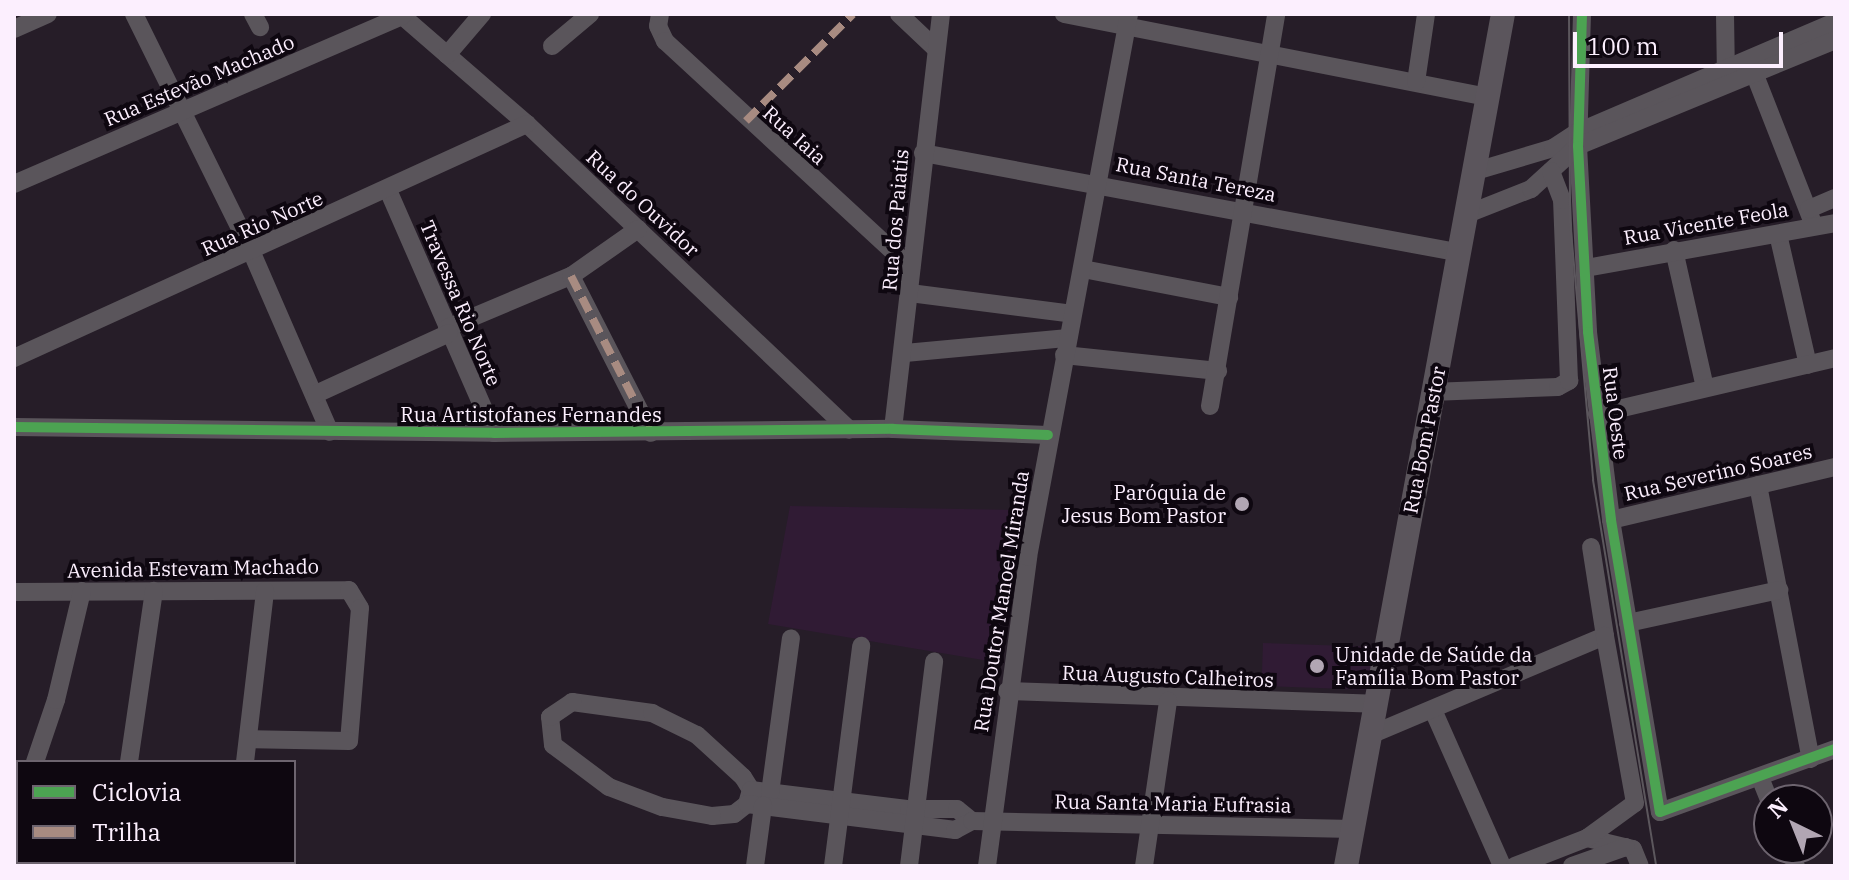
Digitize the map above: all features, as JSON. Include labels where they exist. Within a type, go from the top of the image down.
[{"type":"main road","name":"Rua Bom Pastor","points":[[1346,866],[1432,392],[1470,213],[1503,14]]},
{"type":"street","points":[[14,29],[48,14]]},
{"type":"street","points":[[134,14],[252,253],[330,432]]},
{"type":"street","points":[[447,55],[482,14]]},
{"type":"street","points":[[552,46],[590,14]]},
{"type":"street","points":[[899,14],[936,49]]},
{"type":"street","name":"Rua dos Paiatis","points":[[893,429],[905,353],[923,153],[941,14]]},
{"type":"street","points":[[1064,14],[1128,20],[1269,56],[1488,97]]},
{"type":"street","points":[[1210,406],[1276,14]]},
{"type":"street","points":[[1416,82],[1426,14]]},
{"type":"street","name":"Rua Oeste","points":[[1582,14],[1578,139],[1597,414],[1611,520],[1660,812],[1761,780]]},
{"type":"street","points":[[1725,14],[1726,77]]},
{"type":"street","name":"Rua Estevão Machado","points":[[14,184],[401,15]]},
{"type":"street","name":"Rua do Ouvidor","points":[[401,15],[527,124],[849,430]]},
{"type":"street","name":"Rua Iaia","points":[[658,18],[665,41],[746,121],[911,268]]},
{"type":"street","name":"Rua Doutor Manoel Miranda","points":[[987,866],[1007,691],[1048,435],[1083,269],[1128,20]]},
{"type":"street","points":[[1751,67],[1835,22]]},
{"type":"street","points":[[1476,171],[1578,139],[1751,67],[1835,40]]},
{"type":"street","points":[[1751,67],[1812,218],[1835,198]]},
{"type":"street","name":"Rua Rio Norte","points":[[14,358],[252,253],[527,124]]},
{"type":"street","points":[[1470,213],[1531,189],[1578,139]]},
{"type":"street","name":"Rua Santa Tereza","points":[[923,153],[1099,183],[1461,253]]},
{"type":"street","points":[[1432,392],[1558,387],[1569,381],[1562,200],[1551,171]]},
{"type":"street","name":"Travessa Rio Norte","points":[[388,190],[494,433]]},
{"type":"street","name":"Rua Vicente Feola","points":[[1586,268],[1778,234],[1812,218],[1835,223]]},
{"type":"street","points":[[316,394],[448,330],[571,276],[638,229]]},
{"type":"street","points":[[1778,234],[1808,365]]},
{"type":"street","points":[[1674,250],[1705,388]]},
{"type":"street","points":[[1083,269],[1229,297]]},
{"type":"street","points":[[571,276],[651,433]]},
{"type":"street","points":[[910,293],[1073,314]]},
{"type":"street","points":[[905,353],[1066,347],[1218,371]]},
{"type":"street","points":[[1597,414],[1835,358]]},
{"type":"street","name":"Rua Artistofanes Fernandes","points":[[14,427],[494,433],[893,429],[1048,435]]},
{"type":"street","name":"Rua Severino Soares","points":[[1611,520],[1835,467]]},
{"type":"street","points":[[1758,485],[1811,759]]},
{"type":"street","points":[[1515,866],[1587,838],[1630,810],[1636,795],[1591,547]]},
{"type":"street","name":"Avenida Estevam Machado","points":[[14,592],[343,588],[355,594],[360,608],[349,741],[248,739]]},
{"type":"street","points":[[1628,623],[1779,590]]},
{"type":"street","points":[[36,760],[56,700],[82,591]]},
{"type":"street","points":[[129,760],[154,591]]},
{"type":"street","points":[[245,760],[265,591]]},
{"type":"street","points":[[1368,736],[1605,636]]},
{"type":"street","points":[[755,866],[758,798],[791,638]]},
{"type":"street","points":[[833,866],[861,646]]},
{"type":"street","points":[[909,866],[934,662]]},
{"type":"street","name":"Rua Augusto Calheiros","points":[[1007,691],[1168,701],[1375,704]]},
{"type":"street","points":[[1144,866],[1168,701]]},
{"type":"street","points":[[758,798],[715,748],[652,713],[572,702],[550,717],[553,745],[584,770],[633,798],[712,816],[734,814],[758,798],[915,817],[938,829],[955,830],[972,821],[962,811],[941,808],[915,817]]},
{"type":"street","points":[[1433,710],[1502,866]]},
{"type":"street","points":[[1763,784],[1761,780],[1835,749]]},
{"type":"street","name":"Rua Santa Maria Eufrasia","points":[[972,821],[1353,829]]},
{"type":"street","points":[[1587,838],[1627,846],[1638,853],[1640,866]]},
{"type":"street","points":[[1572,866],[1627,846]]},
{"type":"shaded area","points":[[790,506],[1022,510],[1010,550],[995,662],[768,624]]},
{"type":"shaded area","name":"Unidade de Saúde da Família Bom Pastor","points":[[1263,643],[1376,647],[1374,690],[1261,686]]},
{"type":"tram line","points":[[1569,14],[1570,220],[1593,480],[1656,866]]},
{"type":"marked path","points":[[746,121],[853,14]]},
{"type":"marked path","points":[[571,276],[651,433]]},
{"type":"cycle path","points":[[1582,14],[1578,146],[1588,332],[1611,520],[1660,812],[1835,749]]},
{"type":"cycle path","points":[[14,427],[494,433],[893,429],[1048,435]]},
{"type":"place","name":"Paróquia de Jesus Bom Pastor","points":[[1242,504]]},
{"type":"place","name":"Unidade de Saúde da Família Bom Pastor","points":[[1317,666]]}]
